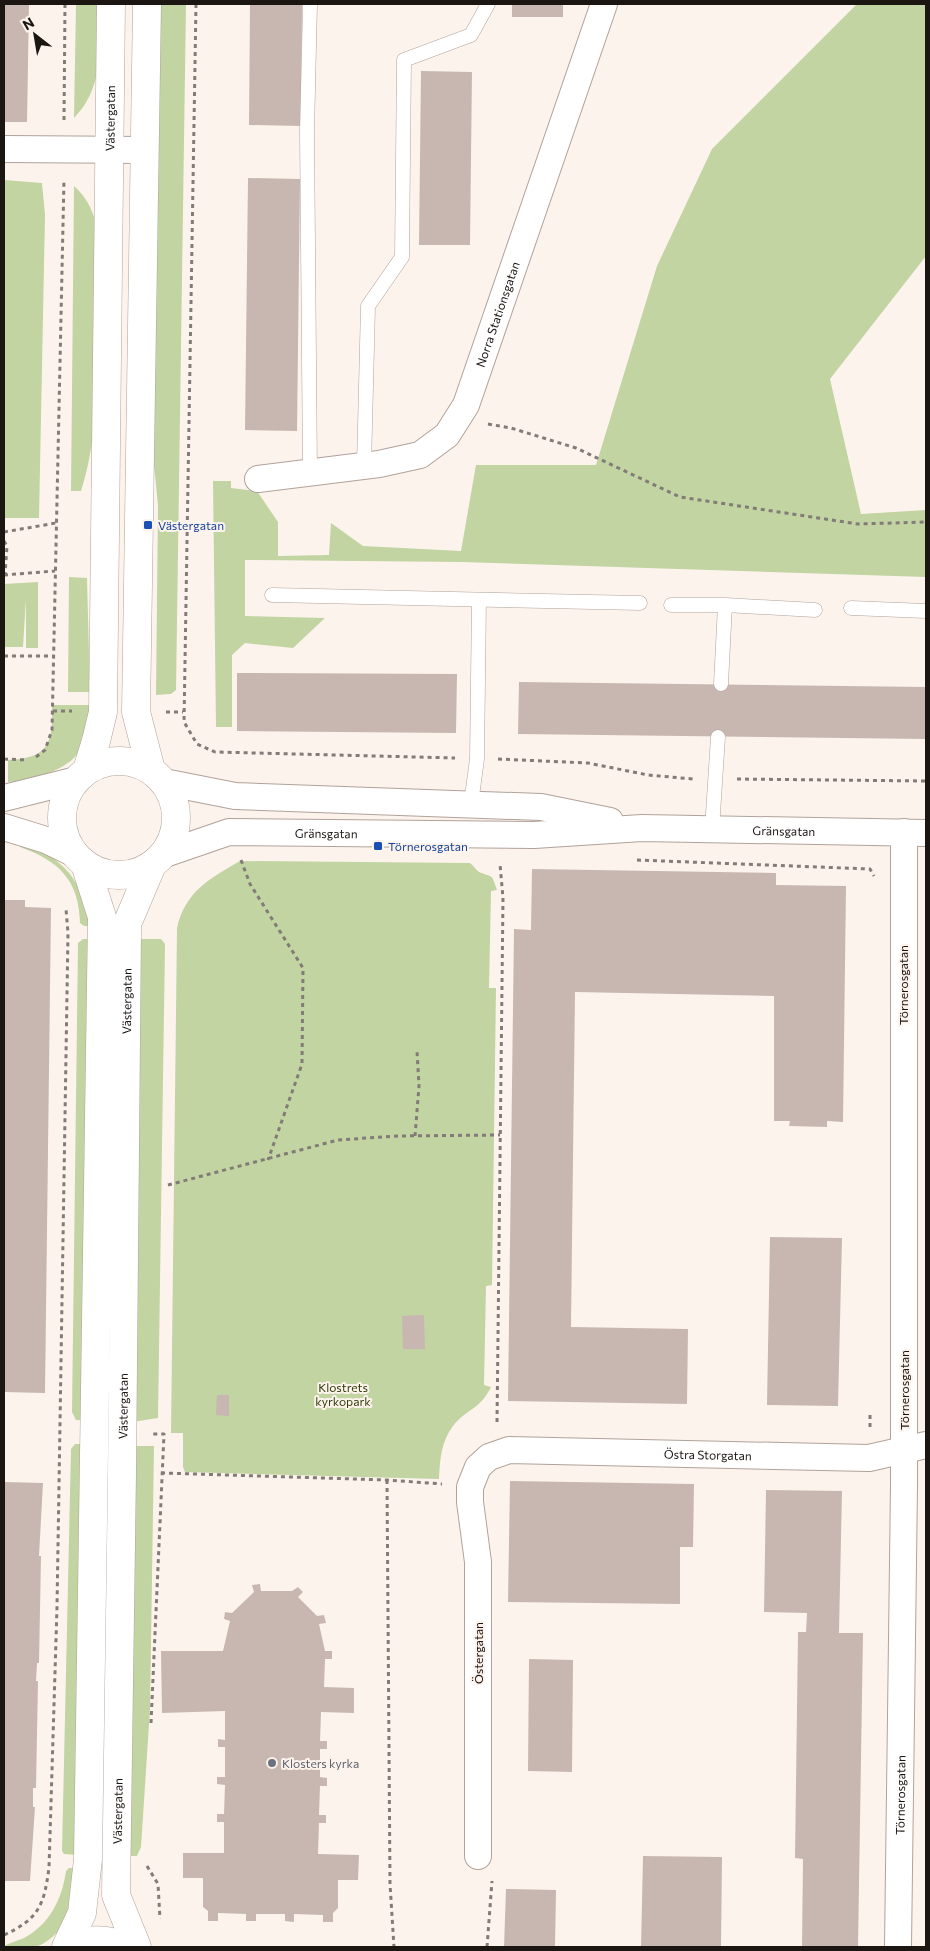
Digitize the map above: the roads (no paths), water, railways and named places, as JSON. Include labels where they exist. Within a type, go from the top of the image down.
[{"type":"street","name":"Västergatan","points":[[81,775],[96,741],[103,712],[107,150],[110,4]]},
{"type":"street","points":[[4,827],[46,840],[105,873],[118,875],[131,874],[157,860],[169,846],[176,825],[176,810],[172,796],[158,776],[136,712],[147,4]]},
{"type":"street","name":"Norra Stationsgatan","points":[[258,479],[364,466],[420,455],[447,435],[469,396],[604,4]]},
{"type":"street","points":[[4,149],[146,150]]},
{"type":"street","points":[[4,798],[81,775],[102,763],[120,760],[136,763],[158,776]]},
{"type":"street","points":[[80,859],[66,839],[62,822],[67,794],[81,775]]},
{"type":"street","name":"Gränsgatan","points":[[158,776],[235,796],[541,807],[642,828]]},
{"type":"street","name":"Gränsgatan","points":[[157,860],[229,832],[534,836],[642,828],[915,833]]},
{"type":"street","name":"Törnerosgatan","points":[[898,1947],[915,1447],[915,833]]},
{"type":"street","name":"Västergatan","points":[[67,1947],[82,1913],[88,1859],[102,917],[80,859]]},
{"type":"street","name":"Västergatan","points":[[137,1947],[116,1895],[122,1474],[126,932],[127,924],[157,860]]},
{"type":"street","name":"Östra Storgatan","points":[[493,1455],[509,1450],[869,1458],[915,1447]]},
{"type":"street","name":"Östergatan","points":[[478,1856],[478,1562],[470,1502],[470,1487],[478,1467],[493,1455]]},
{"type":"street","points":[[67,1947],[87,1940],[99,1940],[116,1943],[125,1947]]},
{"type":"lane","points":[[310,4],[307,131],[310,473]]},
{"type":"lane","points":[[364,466],[368,306],[402,258],[404,60],[471,35],[488,4]]},
{"type":"lane","points":[[272,595],[640,603]]},
{"type":"lane","points":[[471,804],[477,759],[479,600]]},
{"type":"lane","points":[[671,605],[725,605],[815,610]]},
{"type":"lane","points":[[721,684],[725,605]]},
{"type":"lane","points":[[851,608],[926,611]]},
{"type":"lane","points":[[712,829],[718,737]]},
{"type":"place","name":"Västergatan","points":[[148,525]]},
{"type":"place","name":"Törnerosgatan","points":[[378,846]]},
{"type":"place","name":"Klosters kyrka","points":[[272,1763]]},
{"type":"park label","name":"Klostrets kyrkopark","points":[[343,1394]]}]
